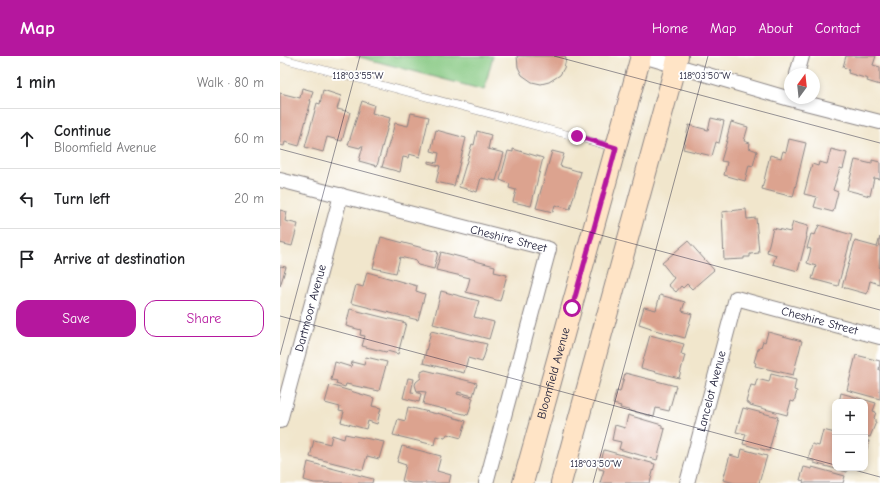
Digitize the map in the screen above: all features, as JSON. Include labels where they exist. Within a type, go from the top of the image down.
[{"type":"main road","name":"Bloomfield Avenue","points":[[523,483],[642,56]]},
{"type":"main road","points":[[561,483],[677,61]]},
{"type":"street","points":[[642,56],[677,61],[784,96]]},
{"type":"street","points":[[799,68],[802,56]]},
{"type":"street","points":[[812,104],[880,122]]},
{"type":"street","name":"Cheshire Street","points":[[280,180],[549,249],[486,483]]},
{"type":"street","name":"Dartmoor Avenue","points":[[280,421],[341,196]]},
{"type":"street","name":"Cheshire Street","points":[[736,298],[880,337]]},
{"type":"street","name":"Lancelot Avenue","points":[[687,483],[736,298]]},
{"type":"lane","points":[[280,58],[577,136],[616,148]]},
{"type":"green space","points":[[356,56],[493,56],[484,90]]},
{"type":"building","points":[[517,56],[565,56],[566,59],[564,68],[560,75],[549,82],[541,84],[532,82],[522,75],[518,67]]},
{"type":"building","points":[[846,56],[876,56],[873,65],[880,67],[880,85],[867,81],[868,79],[848,73],[849,69],[843,67]]},
{"type":"building","points":[[302,88],[313,91],[299,146],[285,142],[284,146],[280,145],[280,93],[300,98]]},
{"type":"building","points":[[323,90],[341,96],[337,109],[350,112],[342,141],[327,137],[323,152],[305,147],[317,103],[320,104]]},
{"type":"building","points":[[362,101],[374,105],[372,113],[390,118],[377,166],[359,161],[363,146],[360,148],[348,145]]},
{"type":"building","points":[[411,113],[429,117],[420,157],[409,154],[408,158],[403,157],[400,172],[382,167],[395,123],[408,126]]},
{"type":"building","points":[[711,118],[724,121],[719,143],[716,142],[712,156],[683,149],[689,125],[708,130]]},
{"type":"building","points":[[731,122],[748,127],[744,141],[750,143],[749,148],[757,151],[753,166],[749,165],[745,181],[724,175],[727,162],[721,161]]},
{"type":"building","points":[[436,130],[466,138],[454,186],[436,182],[440,166],[428,163],[428,161],[437,163],[439,153],[431,151]]},
{"type":"building","points":[[477,131],[491,135],[488,149],[504,153],[496,181],[481,178],[477,192],[459,187],[472,144],[474,145]]},
{"type":"building","points":[[789,139],[806,143],[793,197],[762,189],[770,155],[781,158],[783,151],[786,152]]},
{"type":"building","points":[[513,149],[543,158],[531,206],[513,202],[516,190],[509,188],[510,184],[500,180],[508,151],[513,152]]},
{"type":"building","points":[[831,149],[847,153],[843,169],[840,168],[833,190],[838,192],[833,212],[814,207],[817,197],[804,194],[812,164],[818,166],[819,162],[827,164]]},
{"type":"building","points":[[552,151],[564,154],[560,166],[581,172],[570,209],[555,205],[553,212],[536,208]]},
{"type":"building","points":[[855,160],[872,164],[872,160],[880,162],[880,179],[874,178],[870,196],[847,190]]},
{"type":"building","points":[[746,209],[747,219],[756,218],[759,253],[750,254],[750,257],[744,257],[744,259],[724,260],[722,212]]},
{"type":"building","points":[[280,210],[287,212],[285,221],[298,224],[292,246],[280,243]]},
{"type":"building","points":[[793,222],[808,226],[807,237],[798,271],[773,264],[776,255],[767,252],[773,228],[790,232]]},
{"type":"building","points":[[819,225],[852,235],[838,286],[812,279],[816,266],[807,263],[811,249],[807,248],[811,234],[815,235]]},
{"type":"building","points":[[381,237],[438,252],[434,269],[418,265],[416,263],[417,261],[400,257],[396,273],[373,268]]},
{"type":"building","points":[[880,237],[879,284],[870,281],[867,294],[842,287],[855,241],[877,247]]},
{"type":"building","points":[[688,241],[714,270],[692,289],[687,284],[683,288],[681,286],[676,292],[668,285],[674,278],[662,263]]},
{"type":"building","points":[[441,252],[495,266],[494,272],[507,275],[500,301],[466,292],[470,278],[436,270]]},
{"type":"building","points":[[280,266],[286,267],[280,286]]},
{"type":"building","points":[[367,272],[417,286],[416,291],[425,294],[418,320],[351,303],[356,285],[363,287]]},
{"type":"building","points":[[441,291],[479,301],[474,317],[494,322],[489,339],[433,324]]},
{"type":"building","points":[[660,295],[685,302],[682,311],[692,314],[685,338],[651,329],[639,324],[644,307],[656,310]]},
{"type":"building","points":[[350,309],[406,323],[398,354],[362,346],[365,336],[360,335],[361,330],[346,326]]},
{"type":"building","points":[[431,331],[487,344],[482,362],[468,358],[464,373],[423,363]]},
{"type":"building","points":[[768,332],[802,341],[793,375],[755,366],[756,363],[754,362],[758,349],[760,346],[761,347],[763,341],[765,342]]},
{"type":"building","points":[[650,335],[684,344],[681,354],[685,355],[679,378],[641,368]]},
{"type":"building","points":[[856,355],[880,361],[880,399],[847,390]]},
{"type":"building","points":[[366,357],[387,362],[379,391],[346,384],[345,387],[336,384],[337,381],[331,380],[335,362],[351,367],[352,362],[364,365]]},
{"type":"building","points":[[425,370],[477,383],[473,396],[458,392],[457,394],[473,398],[468,415],[423,404],[426,392],[417,391],[415,385],[421,378],[421,372]]},
{"type":"building","points":[[625,373],[676,386],[669,411],[656,408],[654,417],[620,408],[621,406],[613,404],[616,391],[620,392]]},
{"type":"building","points":[[771,374],[796,380],[794,390],[797,391],[794,402],[791,401],[787,415],[750,405],[746,402],[751,385],[755,386],[757,379],[769,382]]},
{"type":"building","points":[[408,378],[414,379],[411,392],[421,394],[419,402],[403,398]]},
{"type":"building","points":[[330,385],[374,398],[372,406],[381,408],[377,424],[368,421],[366,429],[341,422],[344,412],[339,411],[340,407],[325,403]]},
{"type":"building","points":[[841,393],[862,399],[840,399]]},
{"type":"building","points":[[868,401],[876,403],[873,411],[876,412],[874,418],[876,422],[870,437],[868,437]]},
{"type":"building","points":[[408,407],[466,421],[461,438],[447,434],[445,438],[436,436],[434,445],[393,435],[398,419],[405,421]]},
{"type":"building","points":[[743,408],[778,417],[769,451],[743,444],[746,434],[736,432]]},
{"type":"building","points":[[628,415],[662,425],[662,428],[665,429],[657,460],[619,449],[621,442],[612,440],[615,425],[625,428]]},
{"type":"building","points":[[823,430],[832,432],[832,468],[808,460],[812,444],[819,446]]},
{"type":"building","points":[[345,434],[384,442],[379,459],[367,456],[363,470],[310,457],[314,440],[330,444],[332,435],[344,439]]},
{"type":"building","points":[[402,446],[441,456],[437,471],[451,475],[449,483],[411,483],[402,481],[406,465],[397,462]]},
{"type":"building","points":[[742,449],[767,456],[759,483],[735,483],[723,480],[730,455],[740,458]]},
{"type":"building","points":[[604,450],[655,464],[650,483],[600,483],[604,470],[599,469]]},
{"type":"building","points":[[308,462],[373,479],[372,483],[314,483],[304,480]]},
{"type":"building","points":[[804,467],[812,469],[812,467],[845,476],[843,483],[803,483],[804,481],[800,480]]},
{"type":"route","points":[[572,308],[616,148],[577,136]]}]
